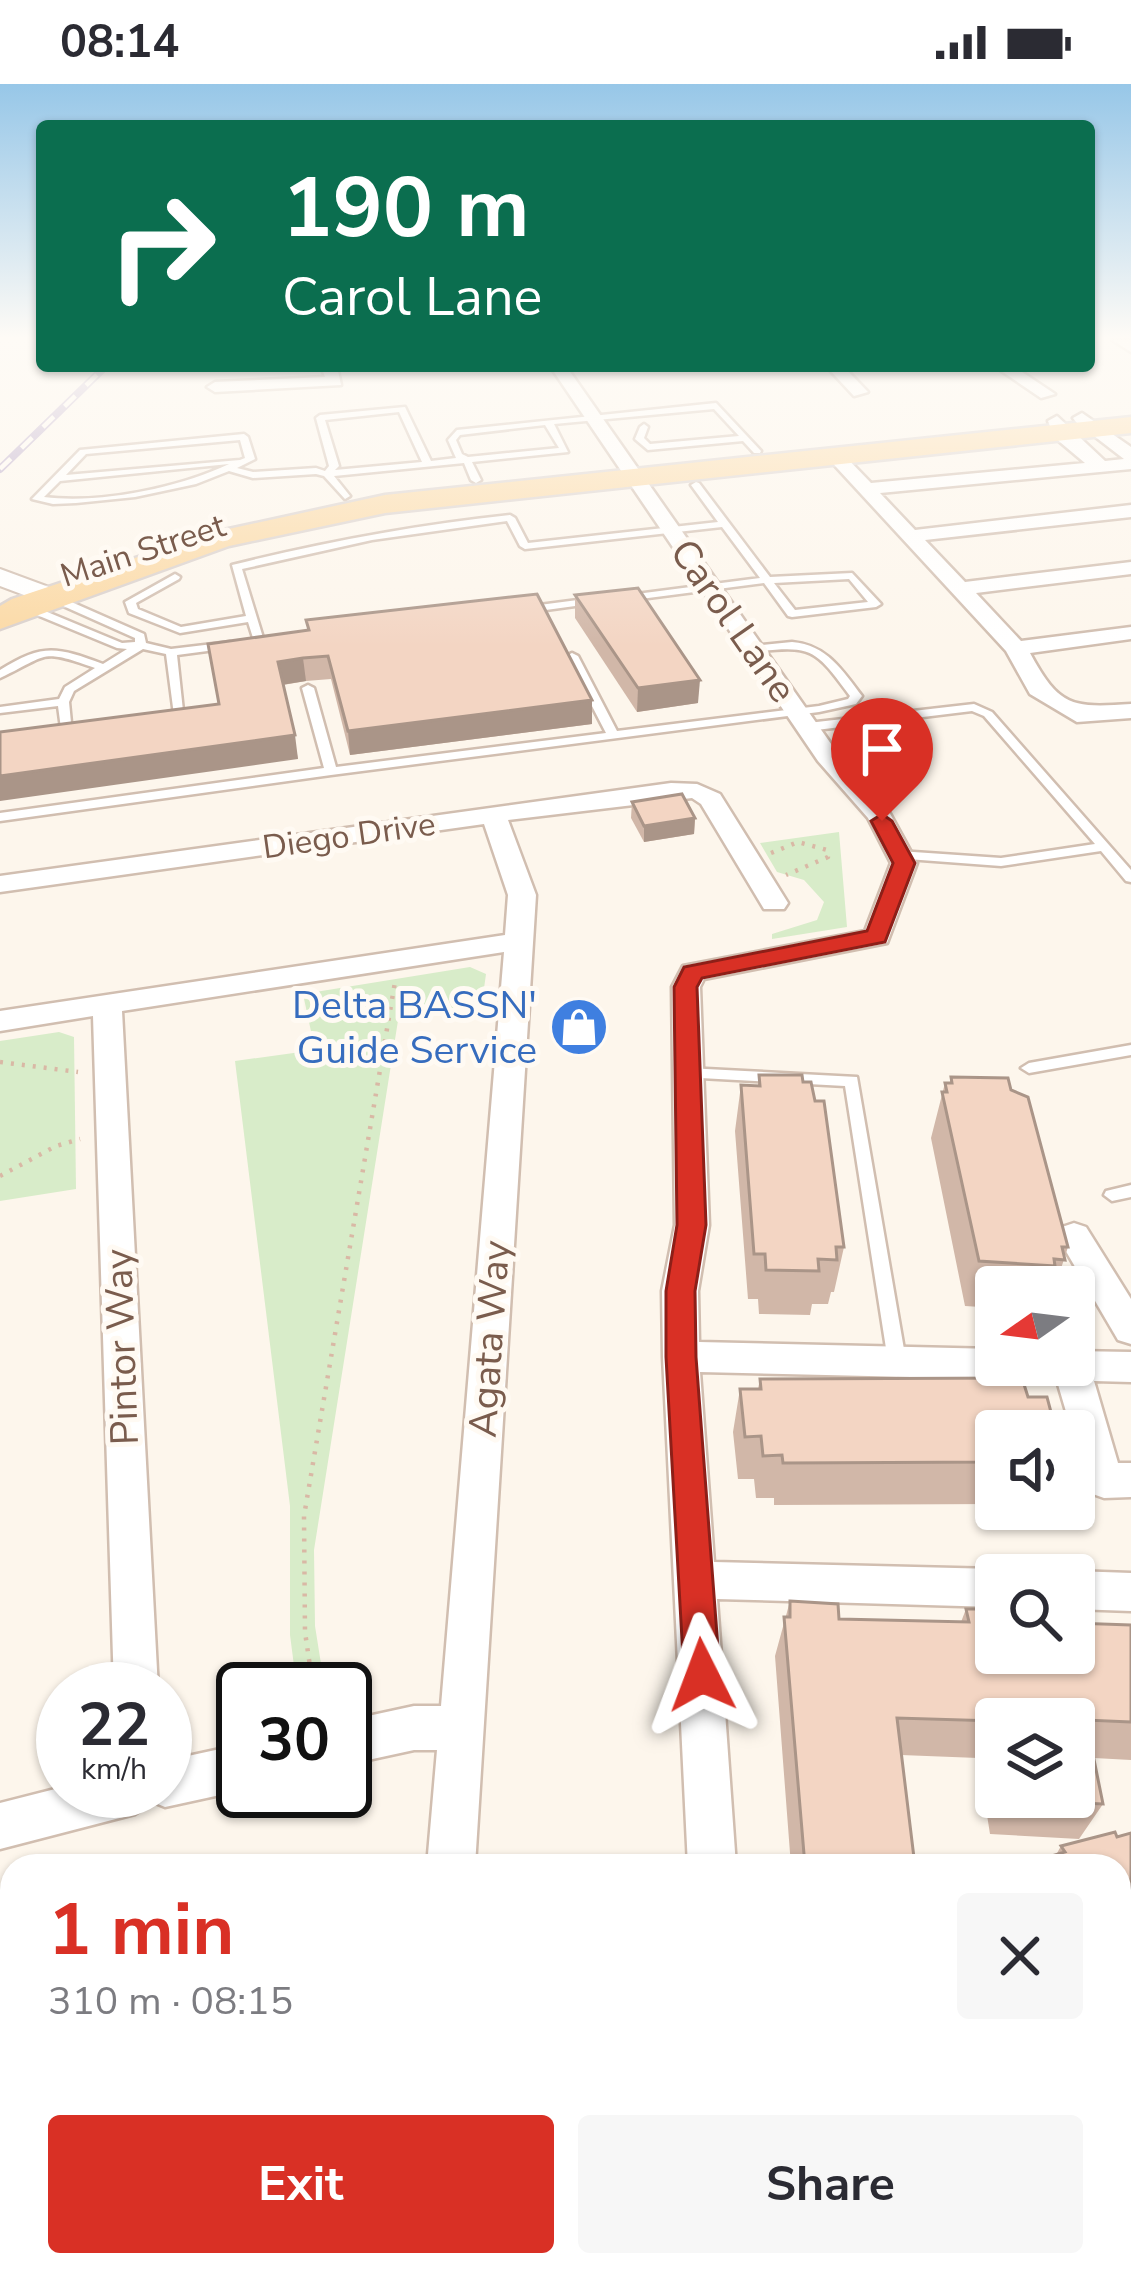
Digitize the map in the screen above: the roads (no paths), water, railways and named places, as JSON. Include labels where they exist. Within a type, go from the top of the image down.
[{"type":"main road","name":"Main Street","points":[[30,606],[148,545],[336,485],[472,470],[628,471],[785,442]]},
{"type":"main road","name":"Main Street","points":[[30,606],[165,556],[314,517],[385,504],[628,471],[835,457],[925,442]]},
{"type":"main road","points":[[0,643],[30,606]]},
{"type":"street","name":"Carol Lane","points":[[608,442],[801,718],[879,815],[899,854]]},
{"type":"street","points":[[1084,442],[1098,464]]},
{"type":"street","points":[[1104,442],[1131,460]]},
{"type":"street","points":[[835,457],[1016,648],[1038,689],[1063,708],[1094,716],[1131,711]]},
{"type":"street","points":[[865,489],[1131,460]]},
{"type":"street","points":[[910,536],[1131,511]]},
{"type":"street","points":[[960,589],[1131,568]]},
{"type":"street","points":[[0,577],[30,606]]},
{"type":"street","points":[[1016,648],[1131,633]]},
{"type":"street","name":"Diego Drive","points":[[0,884],[671,790],[698,791],[721,811],[774,903]]},
{"type":"street","name":"Agata Way","points":[[452,1854],[520,944],[521,896],[494,816]]},
{"type":"street","points":[[711,1854],[681,1357],[680,1291],[692,1225],[686,987],[693,973],[877,937],[904,863],[899,854]]},
{"type":"street","points":[[0,1021],[489,943],[520,944]]},
{"type":"street","name":"Pintor Way","points":[[107,1005],[135,1662]]},
{"type":"street","points":[[1074,1236],[1131,1330]]},
{"type":"street","points":[[681,1357],[975,1363]]},
{"type":"street","points":[[1095,1366],[1131,1367]]},
{"type":"street","points":[[1077,1386],[1104,1480],[1131,1480]]},
{"type":"street","points":[[697,1580],[975,1587]]},
{"type":"street","points":[[1095,1591],[1131,1592]]},
{"type":"street","points":[[372,1738],[413,1728],[460,1728]]},
{"type":"street","points":[[0,1826],[36,1817]]},
{"type":"lane","points":[[187,442],[83,452],[37,499],[161,490],[220,475],[250,459]]},
{"type":"lane","points":[[245,442],[250,459]]},
{"type":"lane","points":[[327,442],[336,485]]},
{"type":"lane","points":[[418,442],[428,464]]},
{"type":"lane","points":[[453,442],[472,470]]},
{"type":"lane","points":[[228,468],[253,476],[336,485],[428,464],[472,470],[565,450],[560,442]]},
{"type":"lane","points":[[643,442],[648,447],[752,445]]},
{"type":"lane","points":[[58,478],[250,459]]},
{"type":"lane","points":[[505,613],[766,580],[852,576],[876,604],[792,614],[766,580],[724,524],[696,485]]},
{"type":"lane","points":[[259,641],[236,567],[325,544],[419,527],[510,518],[525,547],[724,524]]},
{"type":"lane","points":[[175,577],[140,593],[130,602],[134,611],[180,630],[252,618]]},
{"type":"lane","points":[[30,606],[121,646],[172,652],[275,639]]},
{"type":"lane","points":[[30,606],[140,636],[141,645]]},
{"type":"lane","points":[[66,733],[63,702],[69,689],[141,645]]},
{"type":"lane","points":[[753,649],[810,645],[821,651],[856,696],[801,718]]},
{"type":"lane","points":[[0,675],[39,650],[50,649],[104,668]]},
{"type":"lane","points":[[142,723],[180,718],[172,652]]},
{"type":"lane","points":[[572,656],[612,733]]},
{"type":"lane","points":[[308,688],[331,771]]},
{"type":"lane","points":[[0,710],[63,702]]},
{"type":"lane","points":[[0,817],[612,733],[974,707],[988,714],[1131,878]]},
{"type":"lane","points":[[44,736],[85,730]]},
{"type":"lane","points":[[899,854],[1001,862],[1103,847]]},
{"type":"lane","points":[[1029,1068],[1131,1050]]},
{"type":"lane","points":[[687,1073],[852,1081],[897,1360]]},
{"type":"railway","points":[[0,469],[27,442]]},
{"type":"place","name":"Delta BASSN' Guide Service","points":[[579,1027]]}]
